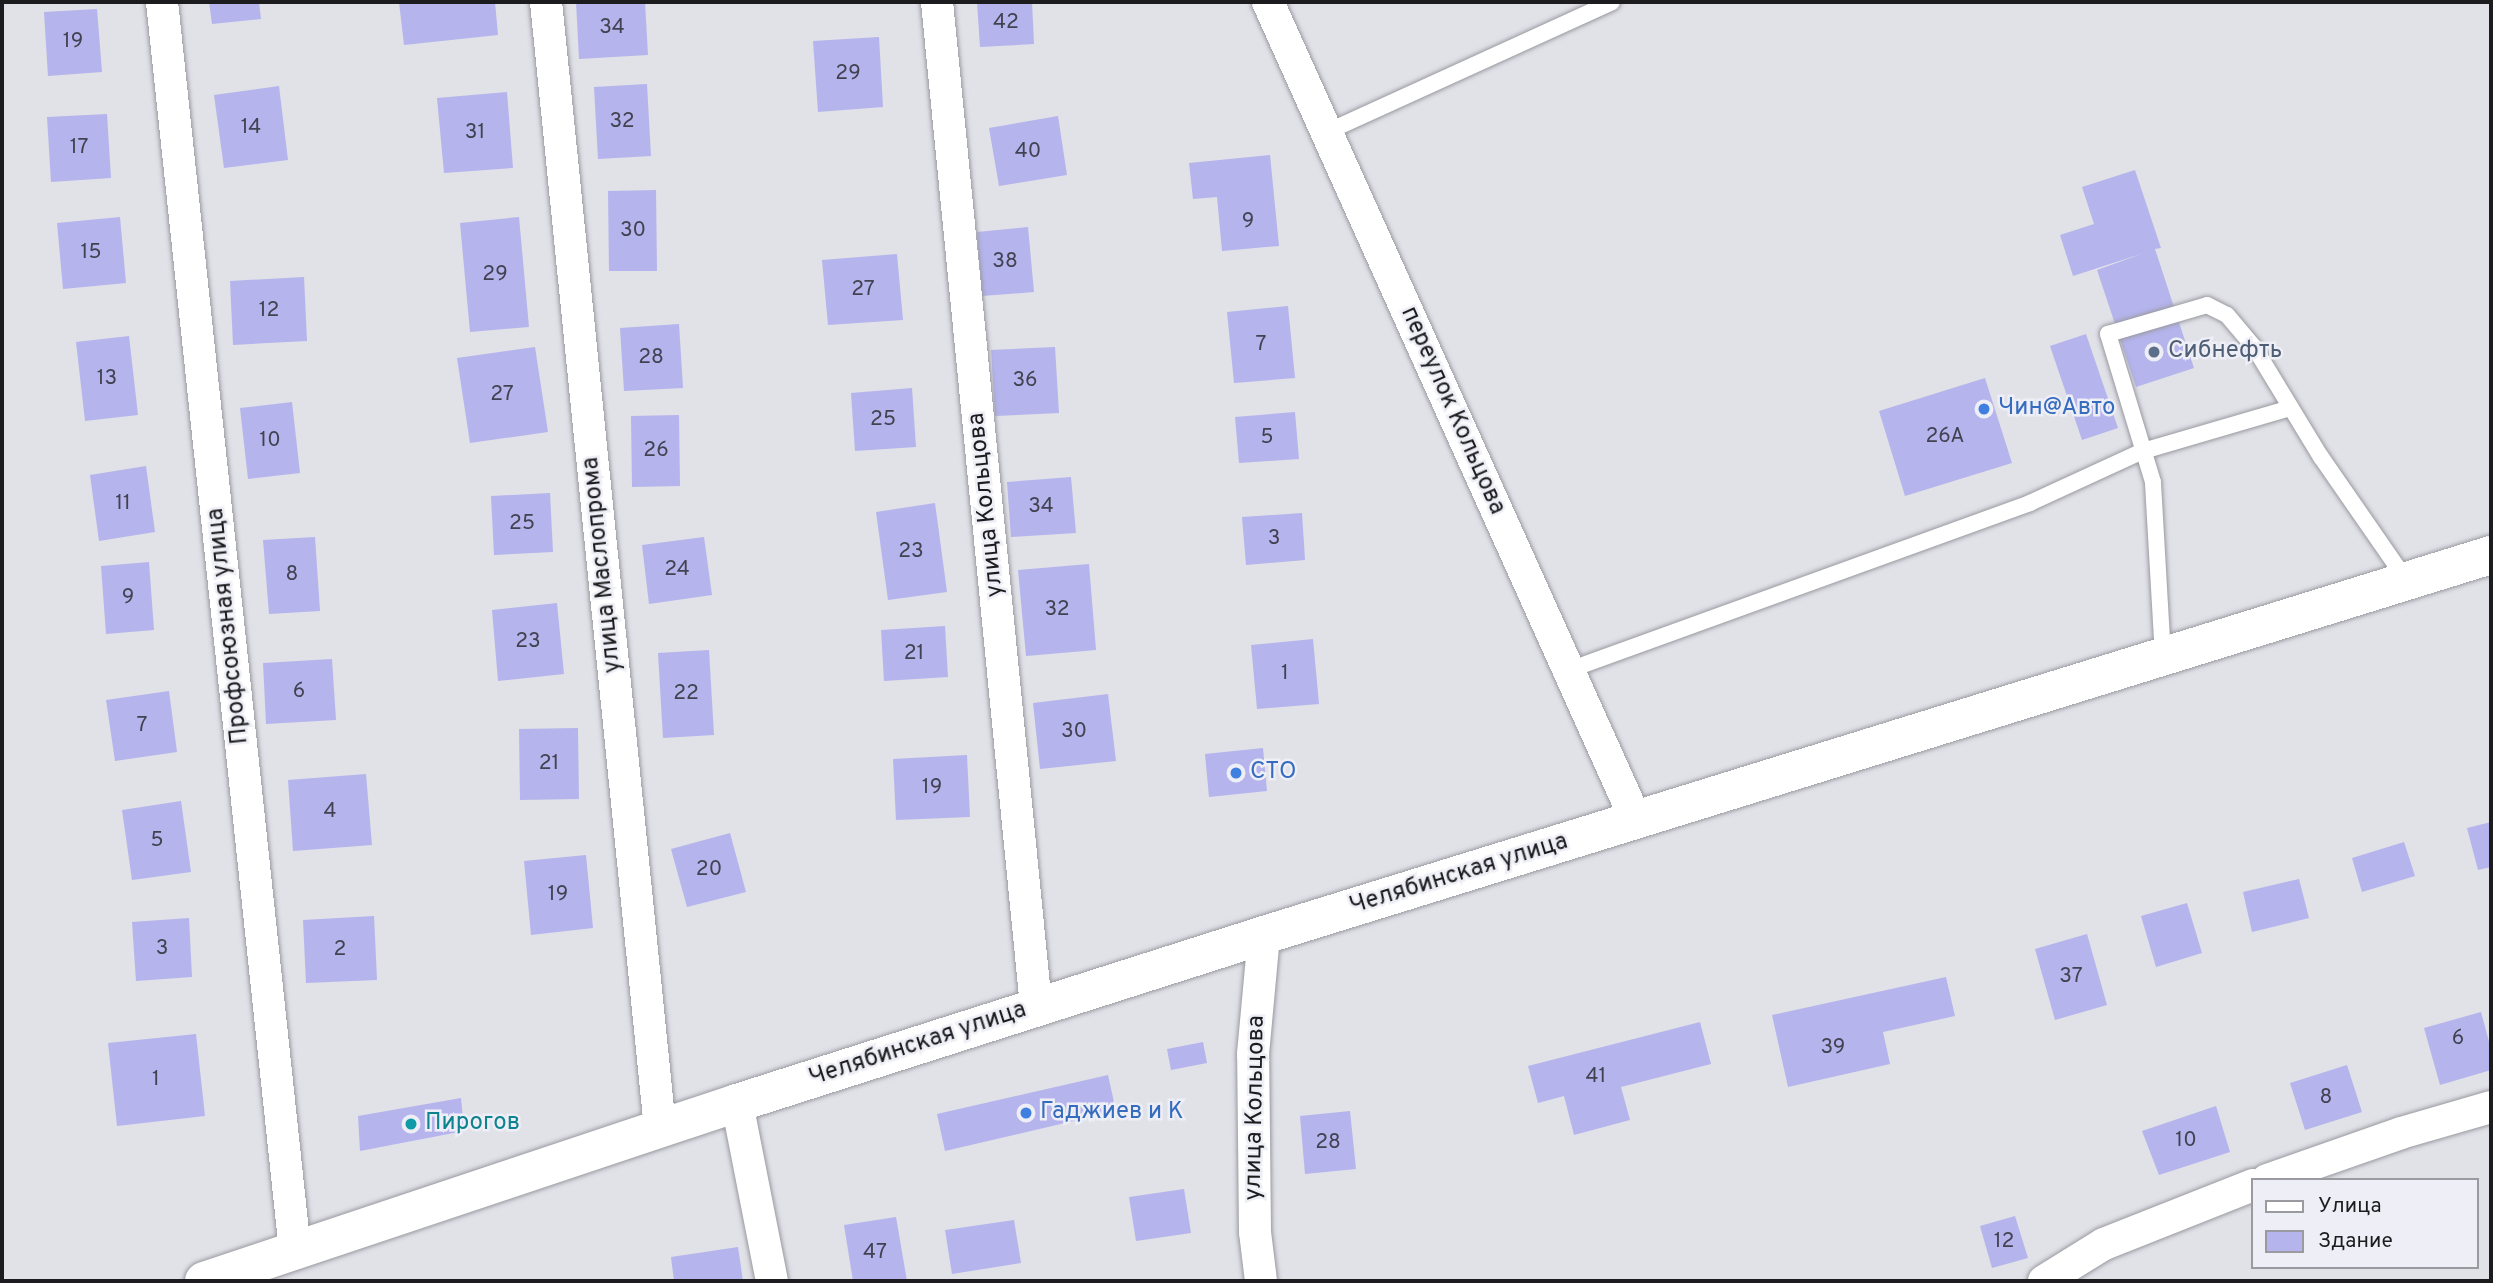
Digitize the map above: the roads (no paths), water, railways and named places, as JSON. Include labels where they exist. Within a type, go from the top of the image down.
[{"type":"main road","name":"Челябинская улица","points":[[204,1281],[737,1102],[1036,1007],[2491,555]]},
{"type":"street","name":"Профсоюзная улица","points":[[162,2],[295,1251]]},
{"type":"street","name":"улица Маслопрома","points":[[546,2],[660,1128]]},
{"type":"street","name":"улица Кольцова","points":[[937,2],[1036,1007]]},
{"type":"street","name":"переулок Кольцова","points":[[1268,2],[1636,820]]},
{"type":"street","name":"улица Кольцова","points":[[1261,1281],[1255,1232],[1252,1054],[1264,935]]},
{"type":"street","points":[[737,1102],[772,1281]]},
{"type":"street","points":[[2273,1178],[2401,1133],[2491,1107]]},
{"type":"street","points":[[2044,1281],[2104,1244],[2252,1185]]},
{"type":"lane","points":[[1327,132],[1612,2]]},
{"type":"lane","points":[[2163,657],[2153,482],[2108,334],[2207,305],[2227,314],[2254,347],[2290,408],[2407,581]]},
{"type":"lane","points":[[1569,670],[2030,503],[2143,451],[2290,408]]},
{"type":"place","name":"Сибнефть","points":[[2154,352]]},
{"type":"place","name":"Чин@Авто","points":[[1984,409]]},
{"type":"place","name":"СТО","points":[[1236,773]]},
{"type":"place","name":"Гаджиев и К","points":[[1026,1113]]},
{"type":"place","name":"Пирогов","points":[[411,1124]]}]
